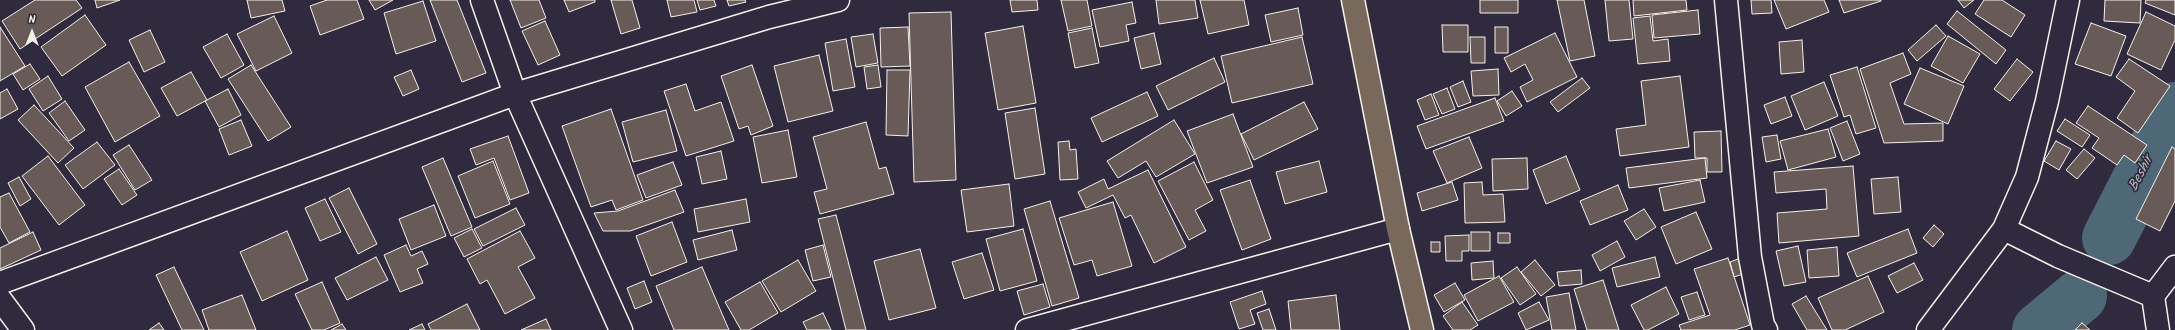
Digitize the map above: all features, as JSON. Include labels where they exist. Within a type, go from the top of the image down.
[{"type":"main road","points":[[1353,0],[1398,229],[1422,330]]},
{"type":"street","points":[[482,0],[515,94],[621,330]]},
{"type":"street","points":[[0,283],[515,94],[768,8],[838,0]]},
{"type":"street","points":[[1726,0],[1750,257],[1763,325],[1766,330]]},
{"type":"street","points":[[1928,330],[2004,229],[2027,177],[2047,101],[2068,0]]},
{"type":"street","points":[[1028,330],[1398,229]]},
{"type":"street","points":[[2004,229],[2058,256],[2153,296]]},
{"type":"street","points":[[2158,330],[2153,296],[2175,267]]},
{"type":"street","points":[[0,299],[23,330]]},
{"type":"building","points":[[35,0],[76,0],[82,8],[20,49],[2,21]]},
{"type":"building","points":[[95,0],[120,0],[97,8]]},
{"type":"building","points":[[247,0],[282,0],[285,11],[251,18]]},
{"type":"building","points":[[327,0],[357,0],[364,19],[320,35],[310,6]]},
{"type":"building","points":[[369,0],[393,0],[375,10]]},
{"type":"building","points":[[430,0],[457,0],[486,73],[462,82]]},
{"type":"building","points":[[510,0],[539,0],[546,18],[521,28]]},
{"type":"building","points":[[564,0],[595,0],[595,2],[569,12]]},
{"type":"building","points":[[611,0],[632,0],[640,28],[621,34]]},
{"type":"building","points":[[667,0],[694,0],[697,12],[671,17]]},
{"type":"building","points":[[697,0],[714,0],[716,6],[700,10]]},
{"type":"building","points":[[727,0],[745,0],[746,2],[729,6]]},
{"type":"building","points":[[1010,0],[1037,0],[1038,10],[1012,12]]},
{"type":"building","points":[[1061,0],[1087,0],[1092,26],[1068,31]]},
{"type":"building","points":[[1156,0],[1195,0],[1198,18],[1159,24]]},
{"type":"building","points":[[1200,0],[1244,0],[1249,25],[1208,34]]},
{"type":"building","points":[[1480,0],[1518,0],[1518,13],[1480,13]]},
{"type":"building","points":[[1557,0],[1584,0],[1595,56],[1570,61]]},
{"type":"building","points":[[1605,0],[1629,0],[1633,39],[1609,41]]},
{"type":"building","points":[[1633,0],[1686,0],[1687,10],[1634,16]]},
{"type":"building","points":[[1751,0],[1771,0],[1772,13],[1752,14]]},
{"type":"building","points":[[1774,0],[1824,0],[1829,12],[1786,29]]},
{"type":"building","points":[[1839,0],[1881,0],[1881,1],[1844,13]]},
{"type":"building","points":[[1958,0],[1974,0],[1964,8]]},
{"type":"building","points":[[1984,0],[2002,0],[2025,15],[2011,37],[1975,14]]},
{"type":"building","points":[[2105,0],[2141,0],[2140,23],[2104,21]]},
{"type":"building","points":[[2146,0],[2175,0],[2175,15],[2145,3]]},
{"type":"building","points":[[423,1],[436,41],[396,54],[384,13]]},
{"type":"building","points":[[1132,2],[1136,23],[1126,25],[1129,41],[1100,47],[1092,10]]},
{"type":"building","points":[[1298,8],[1303,35],[1271,42],[1265,15]]},
{"type":"building","points":[[1698,10],[1700,34],[1654,38],[1652,15]]},
{"type":"building","points":[[1957,11],[2006,50],[1996,64],[1947,24]]},
{"type":"building","points":[[951,12],[956,180],[914,182],[909,13]]},
{"type":"building","points":[[2146,12],[2175,26],[2175,40],[2161,70],[2127,54]]},
{"type":"building","points":[[85,15],[106,45],[62,76],[41,47]]},
{"type":"building","points":[[274,16],[292,53],[256,71],[237,34]]},
{"type":"building","points":[[1650,16],[1653,41],[1668,39],[1670,61],[1638,64],[1633,18]]},
{"type":"building","points":[[545,21],[560,55],[538,65],[522,31]]},
{"type":"building","points":[[2091,23],[2126,36],[2111,76],[2075,64]]},
{"type":"building","points":[[1442,25],[1468,25],[1468,52],[1443,52]]},
{"type":"building","points":[[1936,25],[1946,36],[1917,61],[1908,50]]},
{"type":"building","points":[[1023,26],[1036,103],[998,110],[985,33]]},
{"type":"building","points":[[0,27],[25,66],[0,81]]},
{"type":"building","points":[[908,27],[910,66],[881,67],[880,28]]},
{"type":"building","points":[[1495,27],[1508,27],[1508,53],[1495,53]]},
{"type":"building","points":[[1092,28],[1099,63],[1075,68],[1068,33]]},
{"type":"building","points":[[150,30],[165,62],[144,72],[129,40]]},
{"type":"building","points":[[1154,33],[1161,64],[1141,69],[1134,38]]},
{"type":"building","points":[[1555,33],[1577,77],[1527,102],[1520,87],[1533,80],[1525,64],[1511,72],[1504,58]]},
{"type":"building","points":[[227,34],[244,65],[221,78],[203,47]]},
{"type":"building","points":[[873,34],[878,63],[856,67],[851,37]]},
{"type":"building","points":[[1948,36],[1980,54],[1963,83],[1931,66]]},
{"type":"building","points":[[1302,37],[1313,84],[1232,103],[1221,56]]},
{"type":"building","points":[[1470,37],[1485,37],[1485,63],[1471,63]]},
{"type":"building","points":[[846,39],[855,87],[833,91],[825,43]]},
{"type":"building","points":[[1802,40],[1804,72],[1781,74],[1779,42]]},
{"type":"building","points":[[1903,53],[1911,74],[1890,83],[1904,124],[1943,123],[1943,141],[1884,143],[1860,69]]},
{"type":"building","points":[[819,55],[833,111],[788,122],[774,66]]},
{"type":"building","points":[[1214,58],[1225,82],[1168,110],[1156,86]]},
{"type":"building","points":[[2017,59],[2033,72],[2010,101],[1994,89]]},
{"type":"building","points":[[2129,59],[2170,86],[2138,133],[2117,118],[2135,91],[2116,77]]},
{"type":"building","points":[[129,62],[160,116],[115,142],[85,87]]},
{"type":"building","points":[[30,64],[40,79],[23,90],[13,74]]},
{"type":"building","points":[[251,65],[291,127],[268,141],[228,79]]},
{"type":"building","points":[[752,65],[773,126],[751,135],[748,126],[739,129],[721,76]]},
{"type":"building","points":[[878,65],[881,87],[867,89],[864,67]]},
{"type":"building","points":[[1857,67],[1876,128],[1856,134],[1850,115],[1844,117],[1830,75]]},
{"type":"building","points":[[1920,68],[1964,86],[1948,124],[1904,104]]},
{"type":"building","points":[[1498,69],[1499,95],[1473,96],[1471,71]]},
{"type":"building","points":[[411,70],[419,89],[403,96],[394,77]]},
{"type":"building","points":[[887,70],[910,70],[908,136],[886,135]]},
{"type":"building","points":[[191,72],[207,100],[177,116],[161,88]]},
{"type":"building","points":[[48,76],[62,99],[43,111],[29,89]]},
{"type":"building","points":[[1680,76],[1689,147],[1620,156],[1616,129],[1646,125],[1641,81]]},
{"type":"building","points":[[1582,78],[1590,88],[1558,112],[1550,102]]},
{"type":"building","points":[[1463,81],[1471,102],[1458,107],[1450,87]]},
{"type":"building","points":[[1824,82],[1838,116],[1805,130],[1791,96]]},
{"type":"building","points":[[686,84],[695,111],[721,102],[734,141],[686,156],[664,91]]},
{"type":"building","points":[[1447,88],[1455,109],[1442,114],[1433,94]]},
{"type":"building","points":[[7,89],[18,109],[0,119],[0,93]]},
{"type":"building","points":[[228,89],[241,115],[219,127],[205,101]]},
{"type":"building","points":[[1512,91],[1522,106],[1506,116],[1497,101]]},
{"type":"building","points":[[1147,92],[1158,116],[1102,142],[1091,118]]},
{"type":"building","points":[[1431,94],[1439,115],[1425,120],[1417,100]]},
{"type":"building","points":[[1785,97],[1792,116],[1771,124],[1764,105]]},
{"type":"building","points":[[1495,98],[1504,121],[1426,149],[1417,126]]},
{"type":"building","points":[[65,101],[85,130],[69,141],[49,113]]},
{"type":"building","points":[[1304,102],[1318,129],[1254,160],[1241,134]]},
{"type":"building","points":[[34,105],[74,148],[58,163],[18,120]]},
{"type":"building","points":[[2088,106],[2147,145],[2135,163],[2124,155],[2117,165],[2092,148],[2099,138],[2076,123]]},
{"type":"building","points":[[1035,108],[1045,174],[1015,179],[1005,113]]},
{"type":"building","points":[[611,109],[643,200],[616,210],[612,200],[591,207],[562,126]]},
{"type":"building","points":[[666,110],[677,151],[633,162],[622,122]]},
{"type":"building","points":[[1233,114],[1253,167],[1207,183],[1187,131]]},
{"type":"building","points":[[2065,119],[2090,135],[2082,147],[2057,131]]},
{"type":"building","points":[[241,120],[252,146],[229,155],[219,129]]},
{"type":"building","points":[[1174,120],[1195,154],[1156,177],[1146,161],[1118,178],[1107,161]]},
{"type":"building","points":[[1847,121],[1860,154],[1843,161],[1830,128]]},
{"type":"building","points":[[866,122],[879,169],[886,167],[894,194],[820,214],[814,192],[827,189],[813,137]]},
{"type":"building","points":[[1828,129],[1836,157],[1788,170],[1780,141]]},
{"type":"building","points":[[788,130],[797,177],[762,183],[753,137]]},
{"type":"building","points":[[1721,131],[1722,172],[1707,172],[1707,158],[1695,158],[1694,132]]},
{"type":"building","points":[[1777,135],[1781,159],[1766,162],[1762,137]]},
{"type":"building","points":[[508,136],[529,193],[510,200],[494,158],[476,165],[470,149]]},
{"type":"building","points":[[1469,137],[1482,168],[1447,183],[1433,151]]},
{"type":"building","points":[[1069,141],[1070,150],[1076,149],[1078,179],[1060,180],[1058,142]]},
{"type":"building","points":[[2056,141],[2071,149],[2059,170],[2044,161]]},
{"type":"building","points":[[97,142],[115,165],[83,189],[65,165]]},
{"type":"building","points":[[129,145],[152,180],[135,190],[113,155]]},
{"type":"building","points":[[2172,147],[2175,149],[2175,201],[2160,231],[2136,219]]},
{"type":"building","points":[[2084,149],[2095,158],[2077,179],[2066,170]]},
{"type":"building","points":[[721,151],[727,179],[702,184],[696,157]]},
{"type":"building","points":[[48,156],[85,205],[59,225],[22,176]]},
{"type":"building","points":[[1566,156],[1580,190],[1546,204],[1533,170]]},
{"type":"building","points":[[443,158],[472,227],[451,236],[422,167]]},
{"type":"building","points":[[1527,158],[1528,189],[1493,191],[1492,159]]},
{"type":"building","points":[[1705,158],[1707,178],[1629,188],[1626,168]]},
{"type":"building","points":[[493,161],[510,204],[475,218],[458,176]]},
{"type":"building","points":[[1319,161],[1327,192],[1285,204],[1276,172]]},
{"type":"building","points":[[673,162],[682,185],[646,198],[637,175]]},
{"type":"building","points":[[1194,162],[1213,200],[1195,210],[1206,231],[1189,240],[1158,181]]},
{"type":"building","points":[[1853,166],[1859,236],[1779,243],[1777,213],[1827,209],[1826,189],[1776,193],[1774,172]]},
{"type":"building","points":[[119,169],[137,195],[122,205],[104,179]]},
{"type":"building","points":[[1148,170],[1186,247],[1154,263],[1131,215],[1125,218],[1113,195],[1086,208],[1078,192],[1104,179],[1108,189]]},
{"type":"building","points":[[19,177],[31,199],[20,206],[8,183]]},
{"type":"building","points":[[1898,177],[1901,212],[1874,214],[1871,179]]},
{"type":"building","points":[[1250,180],[1271,239],[1242,250],[1220,190]]},
{"type":"building","points":[[1700,180],[1705,202],[1664,211],[1659,188]]},
{"type":"building","points":[[1452,182],[1458,200],[1422,211],[1417,193]]},
{"type":"building","points":[[1482,182],[1483,195],[1503,194],[1505,222],[1465,223],[1464,183]]},
{"type":"building","points":[[1009,184],[1014,226],[967,232],[961,190]]},
{"type":"building","points":[[1618,185],[1628,210],[1590,225],[1580,201]]},
{"type":"building","points":[[349,188],[377,244],[358,254],[329,198]]},
{"type":"building","points":[[675,190],[684,212],[630,231],[603,231],[594,213],[618,211]]},
{"type":"building","points":[[9,193],[30,232],[9,243],[0,227],[0,197]]},
{"type":"building","points":[[325,199],[341,232],[320,241],[305,208]]},
{"type":"building","points":[[746,199],[750,222],[698,232],[694,209]]},
{"type":"building","points":[[1050,201],[1079,298],[1052,306],[1024,209]]},
{"type":"building","points":[[1113,202],[1132,266],[1097,276],[1092,260],[1074,265],[1059,218]]},
{"type":"building","points":[[434,205],[446,236],[411,250],[399,219]]},
{"type":"building","points":[[516,208],[525,225],[483,246],[474,229]]},
{"type":"building","points":[[1644,209],[1656,227],[1636,240],[1624,221]]},
{"type":"building","points":[[1696,212],[1712,249],[1676,264],[1661,227]]},
{"type":"building","points":[[836,215],[866,330],[846,330],[818,219]]},
{"type":"building","points":[[672,222],[687,262],[651,276],[636,236]]},
{"type":"building","points":[[1934,225],[1944,234],[1933,247],[1923,238]]},
{"type":"building","points":[[472,229],[482,248],[464,257],[454,238]]},
{"type":"building","points":[[1023,229],[1037,281],[1000,291],[986,239]]},
{"type":"building","points":[[1908,229],[1917,253],[1857,277],[1847,253]]},
{"type":"building","points":[[732,230],[737,250],[698,260],[693,240]]},
{"type":"building","points":[[287,231],[308,280],[262,301],[240,252]]},
{"type":"building","points":[[520,231],[535,258],[518,267],[535,298],[505,314],[487,280],[480,284],[467,259]]},
{"type":"building","points":[[33,232],[41,250],[0,269],[0,248]]},
{"type":"building","points":[[1471,232],[1490,232],[1490,251],[1471,251]]},
{"type":"building","points":[[1498,233],[1510,233],[1510,243],[1498,243]]},
{"type":"building","points":[[1469,235],[1469,251],[1462,251],[1462,261],[1446,261],[1445,236]]},
{"type":"building","points":[[1617,241],[1625,257],[1600,271],[1592,255]]},
{"type":"building","points":[[1431,242],[1440,242],[1440,252],[1431,252]]},
{"type":"building","points":[[406,245],[411,256],[422,251],[428,264],[417,269],[423,283],[400,292],[384,255]]},
{"type":"building","points":[[823,245],[831,277],[813,281],[805,250]]},
{"type":"building","points":[[1798,246],[1806,282],[1784,286],[1776,251]]},
{"type":"building","points":[[1837,247],[1839,276],[1809,278],[1807,250]]},
{"type":"building","points":[[920,249],[936,308],[889,320],[874,261]]},
{"type":"building","points":[[982,253],[994,290],[964,299],[952,262]]},
{"type":"building","points":[[376,257],[388,280],[347,300],[335,278]]},
{"type":"building","points":[[1655,257],[1660,277],[1617,287],[1612,268]]},
{"type":"building","points":[[1728,258],[1750,325],[1735,330],[1681,330],[1679,325],[1710,315],[1694,269]]},
{"type":"building","points":[[1738,259],[1743,274],[1734,277],[1730,262]]},
{"type":"building","points":[[798,260],[816,291],[781,312],[762,281]]},
{"type":"building","points":[[1535,260],[1555,285],[1541,296],[1521,272]]},
{"type":"building","points":[[1493,261],[1494,278],[1472,280],[1471,263]]},
{"type":"building","points":[[1914,263],[1923,280],[1897,293],[1888,276]]},
{"type":"building","points":[[174,267],[204,330],[182,330],[156,275]]},
{"type":"building","points":[[702,267],[729,330],[674,330],[656,286]]},
{"type":"building","points":[[1517,267],[1536,294],[1520,305],[1501,278]]},
{"type":"building","points":[[1581,270],[1582,284],[1559,286],[1557,272]]},
{"type":"building","points":[[1499,276],[1514,302],[1478,321],[1464,295]]},
{"type":"building","points":[[1868,276],[1884,312],[1845,330],[1832,330],[1818,298]]},
{"type":"building","points":[[1603,280],[1619,330],[1587,330],[1574,289]]},
{"type":"building","points":[[644,281],[652,302],[635,309],[627,288]]},
{"type":"building","points":[[322,282],[340,323],[324,330],[312,330],[295,294]]},
{"type":"building","points":[[760,282],[778,313],[749,330],[741,330],[725,302]]},
{"type":"building","points":[[1455,283],[1465,300],[1444,312],[1434,295]]},
{"type":"building","points":[[1043,284],[1050,307],[1024,315],[1017,291]]},
{"type":"building","points":[[1666,287],[1679,314],[1648,330],[1644,330],[1631,305]]},
{"type":"building","points":[[1262,291],[1266,304],[1250,310],[1255,324],[1239,329],[1230,302]]},
{"type":"building","points":[[1697,292],[1705,315],[1689,320],[1681,297]]},
{"type":"building","points":[[1569,293],[1576,330],[1552,330],[1546,297]]},
{"type":"building","points":[[242,295],[256,330],[209,330],[202,310]]},
{"type":"building","points":[[1336,295],[1340,330],[1291,330],[1288,301]]},
{"type":"building","points":[[1806,296],[1827,330],[1807,330],[1792,304]]},
{"type":"building","points":[[1462,302],[1478,325],[1470,330],[1453,330],[1443,316]]},
{"type":"building","points":[[1539,302],[1549,320],[1526,330],[1518,313]]},
{"type":"building","points":[[467,304],[480,330],[431,330],[428,324]]},
{"type":"building","points":[[1269,309],[1276,330],[1263,330],[1257,313]]},
{"type":"building","points":[[823,313],[831,330],[807,330],[803,322]]},
{"type":"building","points":[[546,319],[551,330],[521,330]]},
{"type":"building","points":[[159,323],[164,330],[149,330]]},
{"type":"building","points":[[2082,323],[2090,330],[2075,330]]},
{"type":"building","points":[[342,324],[346,330],[331,330]]},
{"type":"building","points":[[422,324],[425,330],[409,330]]},
{"type":"waterway","name":"Beshir","points":[[2109,238],[2175,109]]},
{"type":"waterway","name":"Beshir","points":[[2039,330],[2080,296]]}]
